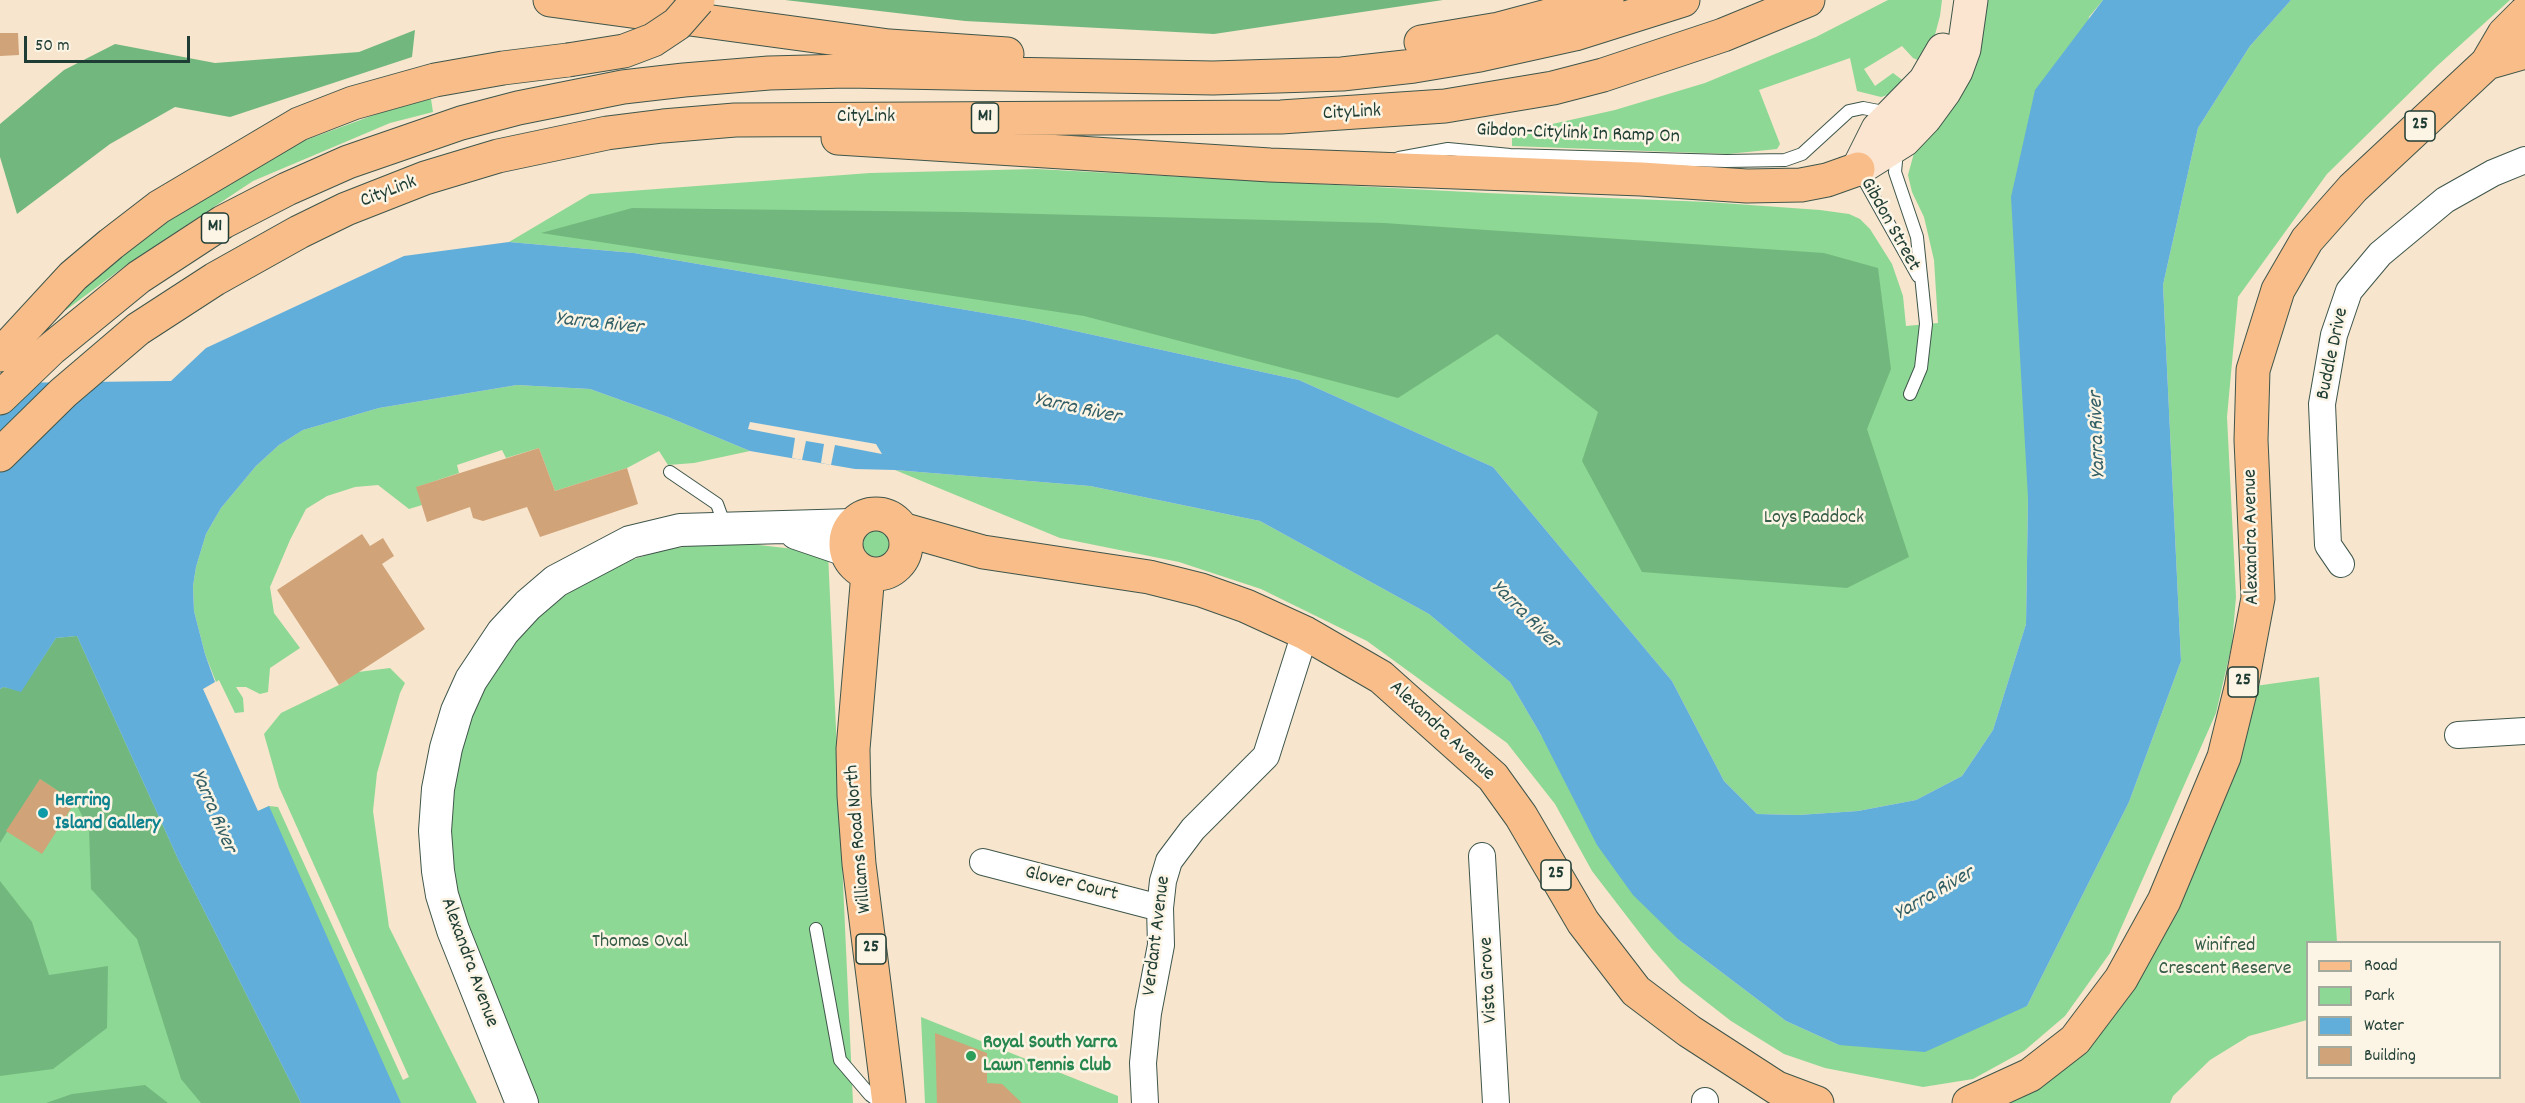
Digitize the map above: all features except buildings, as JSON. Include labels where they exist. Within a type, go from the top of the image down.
[{"type":"main road","points":[[550,0],[889,46],[1073,57],[1275,55],[1349,51],[1422,42],[1499,28],[1607,0]]},
{"type":"main road","points":[[0,355],[74,276],[159,207],[299,124],[353,103],[435,80],[624,51],[653,40],[676,24],[698,0]]},
{"type":"main road","name":"M1","points":[[0,398],[51,349],[131,284],[223,222],[287,189],[400,143],[461,123],[518,108],[623,87],[769,73],[847,71],[1202,78],[1342,74],[1480,56],[1575,34],[1683,0]]},
{"type":"main road","name":"CityLink","points":[[0,455],[97,363],[138,329],[299,232],[374,197],[425,178],[532,147],[663,126],[735,120],[1281,117],[1446,106],[1523,94],[1603,75],[1692,47],[1776,15],[1808,0]]},
{"type":"main road","name":"Gibdon Street","points":[[1935,86],[1938,63],[1947,42],[1953,0]]},
{"type":"main road","name":"Gibdon Street","points":[[1858,169],[1906,124],[1935,86],[1956,71],[1964,49],[1971,0]]},
{"type":"main road","name":"Alexandra Avenue","points":[[1969,1103],[2030,1075],[2075,1040],[2121,979],[2164,901],[2224,757],[2241,688],[2258,598],[2251,440],[2253,370],[2278,290],[2307,240],[2353,188],[2487,63],[2504,34],[2525,13]]},
{"type":"main road","name":"Alexandra Avenue","points":[[2487,63],[2525,52]]},
{"type":"main road","points":[[663,126],[971,147],[1076,151],[1373,170],[1641,179],[1777,187],[1827,180],[1858,169]]},
{"type":"main road","name":"25","points":[[849,537],[860,518],[879,514],[888,516],[903,542]]},
{"type":"main road","points":[[849,537],[854,565],[868,573],[888,572],[896,567],[903,542]]},
{"type":"main road","name":"Alexandra Avenue","points":[[903,542],[1159,579],[1201,590],[1246,606],[1305,633],[1381,676],[1493,777],[1521,816],[1583,922],[1636,990],[1689,1031],[1777,1088],[1817,1103]]},
{"type":"main road","name":"Williams Road North","points":[[868,573],[853,748],[854,795],[859,864],[889,1103]]},
{"type":"street","name":"Buddle Drive","points":[[2341,564],[2328,544],[2322,405],[2334,335],[2349,291],[2380,254],[2445,200],[2493,173],[2525,160]]},
{"type":"street","name":"Alexandra Avenue","points":[[522,1103],[453,930],[442,895],[435,831],[438,789],[446,748],[457,711],[471,680],[503,632],[528,605],[556,581],[630,542],[680,530],[725,527],[774,526],[849,537]]},
{"type":"street","name":"Verdant Avenue","points":[[1145,1103],[1143,1063],[1148,1013],[1161,945],[1160,908],[1168,861],[1177,847],[1266,756],[1305,633]]},
{"type":"street","points":[[2458,735],[2525,731]]},
{"type":"street","name":"Vista Grove","points":[[1482,856],[1496,1103]]},
{"type":"street","name":"Glover Court","points":[[983,862],[1160,908]]},
{"type":"lane","name":"Gibdon-Citylink In Ramp On","points":[[1373,170],[1408,156],[1448,149],[1510,154],[1785,160],[1802,154],[1849,111],[1863,108],[1906,124]]},
{"type":"lane","name":"Gibdon Street","points":[[1906,124],[1895,156],[1894,172],[1916,230],[1926,324],[1924,353],[1917,381],[1910,394]]},
{"type":"lane","name":"Gibdon Street","points":[[1858,169],[1920,280]]},
{"type":"lane","points":[[670,472],[717,504],[725,527]]},
{"type":"lane","points":[[816,929],[840,1060],[870,1095],[881,1103]]},
{"type":"green space","points":[[785,0],[1443,0],[1214,34],[965,21]]},
{"type":"green space","points":[[1888,0],[1942,0],[1929,57],[1920,61],[1913,58],[1902,46],[1864,69],[1875,86],[1893,73],[1905,82],[1894,93],[1881,97],[1857,91],[1850,58],[1759,90],[1780,144],[1777,149],[1728,154],[1512,146],[1512,133],[1615,110],[1705,83],[1816,37]]},
{"type":"green space","name":"Loys Paddock","points":[[1982,0],[2103,0],[2089,17],[2028,498],[2026,624],[1993,730],[1962,776],[1916,800],[1858,811],[1798,815],[1757,814],[1724,781],[1672,681],[1493,467],[1299,380],[1025,320],[634,253],[509,242],[590,194],[870,173],[1036,169],[1486,193],[1708,202],[1820,210],[1849,214],[1860,219],[1870,229],[1892,264],[1903,296],[1906,326],[1938,323],[1934,260],[1924,217],[1912,192],[1908,175],[1914,153]]},
{"type":"green space","points":[[2291,0],[2510,0],[2437,66],[2327,174],[2238,297],[2227,417],[2236,597],[2232,644],[2216,713],[2110,953],[2065,1016],[2024,1051],[1973,1079],[1923,1087],[1825,1068],[1784,1054],[1731,1021],[1681,982],[1652,949],[1592,871],[1555,804],[1507,743],[1367,641],[1261,589],[1179,562],[1060,538],[895,470],[1090,486],[1260,521],[1429,614],[1510,682],[1541,735],[1679,940],[1786,1021],[1839,1045],[2027,1006],[2129,802],[2181,661],[2163,285],[2198,128],[2250,46]]},
{"type":"green space","points":[[415,30],[412,57],[230,117],[175,107],[110,144],[17,214],[0,157],[0,124],[64,70],[115,44],[215,63],[359,52]]},
{"type":"green space","points":[[431,99],[433,112],[390,123],[253,181],[125,266],[66,310],[61,303],[171,212],[276,151],[393,108]]},
{"type":"green space","points":[[632,208],[964,212],[1384,223],[1824,253],[1878,268],[1891,369],[1867,429],[1909,557],[1847,588],[1642,572],[1582,461],[1598,412],[1497,334],[1398,398],[1084,316],[541,233]]},
{"type":"green space","points":[[517,385],[590,389],[668,417],[750,451],[694,463],[668,465],[659,451],[627,468],[555,491],[539,448],[506,458],[502,450],[457,465],[459,473],[417,487],[422,505],[409,509],[378,485],[355,487],[327,496],[306,509],[270,587],[274,613],[300,648],[270,668],[268,692],[260,694],[246,687],[236,687],[243,698],[244,712],[235,713],[219,680],[216,682],[205,654],[194,611],[193,586],[206,534],[221,508],[256,466],[279,445],[303,430],[379,408]]},
{"type":"green space","points":[[877,527],[888,531],[892,542],[888,553],[877,557],[866,553],[862,542],[866,531]]},
{"type":"green space","name":"Thomas Oval","points":[[742,543],[828,553],[853,1103],[534,1103],[464,929],[446,828],[465,722],[503,655],[526,628],[554,603],[588,580],[628,561],[664,550],[703,544]]},
{"type":"green space","points":[[77,636],[178,859],[301,1103],[0,1103],[0,689],[4,687],[21,691],[56,638]]},
{"type":"green space","points":[[77,636],[178,859],[301,1103],[201,1103],[181,1079],[137,939],[91,889],[89,829],[75,802],[40,779],[0,843],[0,689],[4,687],[21,691],[56,638]]},
{"type":"green space","points":[[390,668],[405,683],[400,693],[377,773],[373,811],[389,927],[477,1103],[380,1103],[258,811],[269,806],[278,807],[403,1080],[409,1077],[279,787],[264,734],[281,713],[339,685],[358,672]]},
{"type":"green space","name":"Winifred Crescent Reserve","points":[[2319,677],[2337,941],[2306,941],[2306,1020],[2249,1036],[2210,1060],[2173,1096],[2170,1103],[1969,1103],[2030,1075],[2121,979],[2241,688]]},
{"type":"green space","points":[[0,881],[32,922],[49,975],[108,966],[107,1028],[53,1069],[0,1076]]},
{"type":"green space","name":"Royal South Yarra Lawn Tennis Club","points":[[921,1017],[1118,1096],[1118,1103],[925,1103]]},
{"type":"green space","points":[[145,1085],[168,1103],[46,1103],[72,1094]]},
{"type":"water","name":"Yarra River","points":[[2103,0],[2291,0],[2250,46],[2198,128],[2163,285],[2181,661],[2129,802],[2027,1006],[1925,1052],[1839,1045],[1786,1021],[1679,940],[1633,895],[1597,845],[1541,735],[1510,682],[1429,614],[1260,521],[1090,486],[895,470],[855,469],[750,451],[668,417],[590,389],[517,385],[379,408],[303,430],[279,445],[256,466],[221,508],[206,534],[196,567],[193,586],[194,611],[215,682],[203,689],[258,811],[269,806],[401,1103],[301,1103],[178,859],[77,636],[56,638],[21,692],[4,687],[0,689],[0,383],[171,381],[206,348],[404,256],[509,242],[634,253],[1025,320],[1299,380],[1493,467],[1672,681],[1724,781],[1757,814],[1798,815],[1858,811],[1916,800],[1962,776],[1993,730],[2026,624],[2028,498],[2011,197],[2035,90]]},
{"type":"pier","points":[[750,422],[876,444],[882,454],[835,445],[831,465],[821,463],[824,444],[806,441],[802,460],[792,458],[795,438],[748,429]]},
{"type":"place","name":"Herring Island Gallery","points":[[43,813]]},
{"type":"place","name":"Royal South Yarra Lawn Tennis Club","points":[[971,1056]]}]
